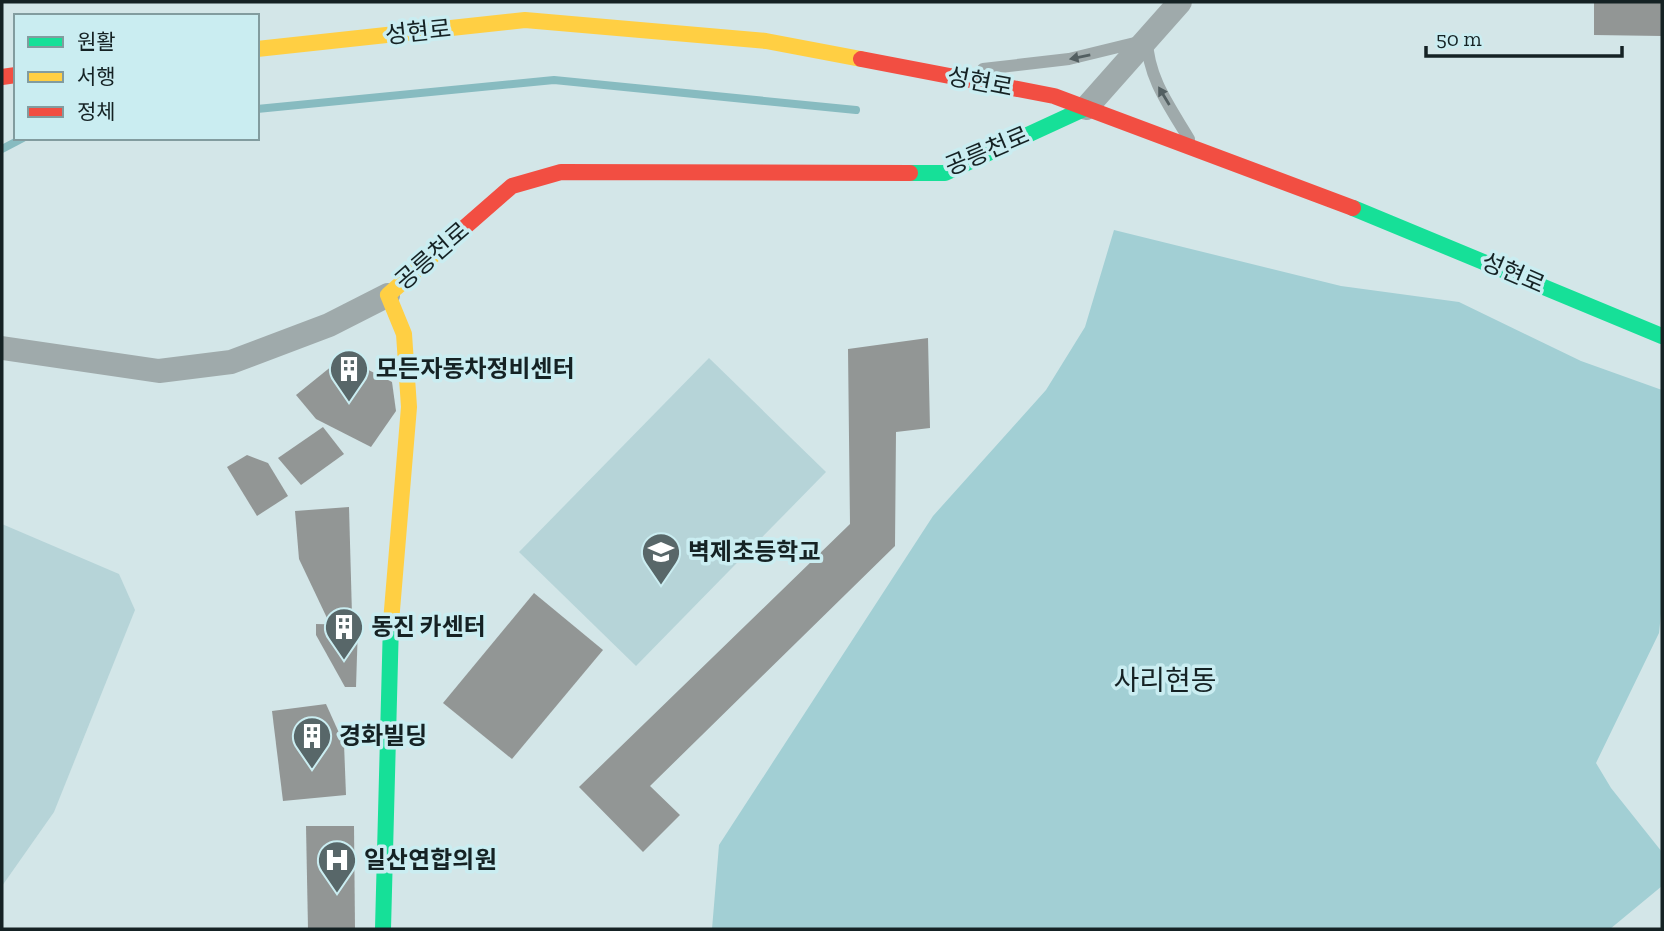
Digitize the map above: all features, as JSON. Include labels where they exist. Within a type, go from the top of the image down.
[{"type":"main road","name":"성현로","points":[[259,49],[525,20],[766,41],[1054,96],[1342,202],[1662,335]]},
{"type":"main road","name":"공릉천로","points":[[383,929],[390,629],[409,407],[404,334],[388,295],[512,186],[561,172],[945,173],[1086,108]]},
{"type":"street","points":[[1086,108],[1180,2]]},
{"type":"street","points":[[2,348],[159,371],[230,362],[329,325],[388,295]]},
{"type":"lane","points":[[939,74],[1069,59],[1147,40],[1147,57],[1155,81],[1194,148]]},
{"type":"shaded area","points":[[1114,230],[1341,286],[1459,302],[1581,361],[1662,390],[1662,604],[1659,633],[1596,763],[1611,788],[1662,852],[1662,886],[1610,929],[712,929],[719,845],[933,516],[1046,390],[1085,327]]},
{"type":"shaded area","points":[[709,358],[826,472],[636,666],[519,552]]},
{"type":"shaded area","points":[[2,524],[119,574],[135,610],[54,812],[2,886]]},
{"type":"building","points":[[1594,2],[1662,2],[1662,36],[1594,35]]},
{"type":"building","points":[[928,338],[930,428],[896,432],[895,546],[650,786],[680,815],[643,852],[579,787],[850,524],[848,349]]},
{"type":"building","name":"모든자동차정비센터","points":[[343,357],[392,382],[396,411],[371,447],[316,419],[296,395]]},
{"type":"building","points":[[323,427],[344,454],[301,485],[278,458]]},
{"type":"building","points":[[247,455],[268,463],[288,496],[257,516],[227,467]]},
{"type":"building","points":[[349,507],[352,615],[327,618],[299,559],[295,511]]},
{"type":"building","points":[[534,593],[603,650],[512,759],[443,703]]},
{"type":"building","name":"동진 카센터","points":[[316,624],[358,625],[356,687],[345,687],[316,635]]},
{"type":"building","name":"경화빌딩","points":[[326,704],[344,744],[346,795],[283,801],[272,711]]},
{"type":"building","points":[[306,826],[354,826],[355,929],[308,929]]},
{"type":"waterway","points":[[259,109],[554,80],[856,110]]},
{"type":"waterway","points":[[2,149],[19,140]]},
{"type":"traffic: fast","points":[[910,173],[945,173],[1086,108]]},
{"type":"traffic: fast","points":[[1353,208],[1662,336]]},
{"type":"traffic: fast","points":[[383,929],[391,622]]},
{"type":"traffic: slow","points":[[259,49],[525,20],[766,41],[861,59]]},
{"type":"traffic: slow","points":[[391,622],[409,407],[404,334],[388,295],[457,234]]},
{"type":"traffic: jam","points":[[861,59],[1054,96],[1353,208]]},
{"type":"traffic: jam","points":[[2,77],[14,75]]},
{"type":"traffic: jam","points":[[457,234],[512,186],[561,172],[910,173]]},
{"type":"place","name":"모든자동차정비센터","points":[[349,403]]},
{"type":"place","name":"벽제초등학교","points":[[661,586]]},
{"type":"place","name":"동진 카센터","points":[[344,661]]},
{"type":"place","name":"경화빌딩","points":[[312,770]]},
{"type":"place","name":"일산연합의원","points":[[337,894]]},
{"type":"district","name":"사리현동","points":[[1165,680]]}]
